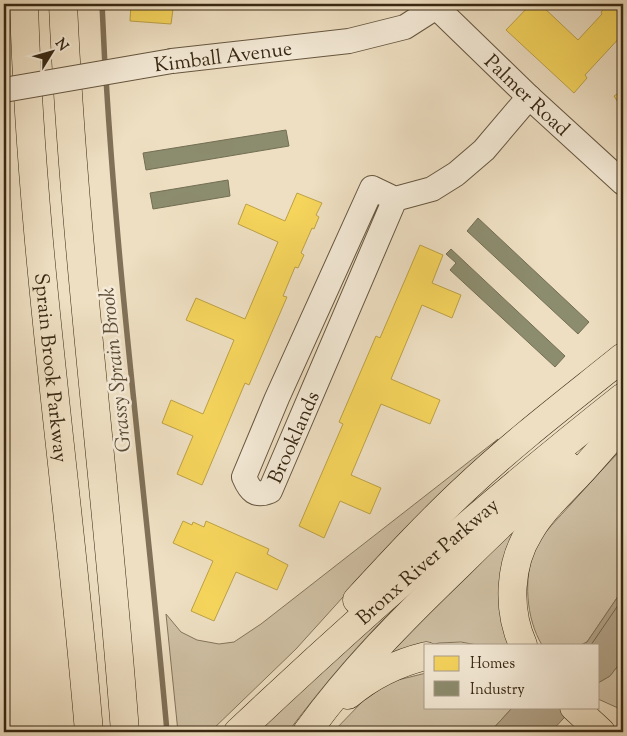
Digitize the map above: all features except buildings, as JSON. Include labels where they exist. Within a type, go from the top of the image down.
[{"type":"highway","name":"Sprain Brook Parkway","points":[[24,4],[33,162],[44,287],[89,732]]},
{"type":"highway","name":"Sprain Brook Parkway","points":[[63,4],[68,105],[78,231],[125,732]]},
{"type":"highway","points":[[266,705],[344,613],[450,504],[519,442],[623,357]]},
{"type":"highway","name":"Bronx River Parkway","points":[[238,732],[418,567],[623,397]]},
{"type":"highway","name":"Bronx River Parkway","points":[[311,727],[361,664],[431,592],[536,492],[623,420]]},
{"type":"highway","points":[[523,644],[515,617],[512,590],[517,559],[522,545],[529,532],[546,510],[623,424]]},
{"type":"highway","points":[[311,727],[354,690],[382,672],[410,660],[424,656]]},
{"type":"highway","points":[[577,710],[601,732]]},
{"type":"street","name":"Kimball Avenue","points":[[4,90],[172,61],[349,41],[405,27],[437,5]]},
{"type":"street","name":"Palmer Road","points":[[437,5],[529,96],[623,183]]},
{"type":"street","points":[[395,198],[432,189],[456,174],[484,150],[529,96]]},
{"type":"street","name":"Brooklands","points":[[372,188],[395,198],[270,491],[263,494],[253,492],[244,477],[277,398],[372,188]]},
{"type":"street","points":[[323,296],[349,307]]},
{"type":"shaded area","points":[[498,439],[381,555],[296,649],[210,732],[178,732],[166,614],[181,632],[197,640],[219,644],[234,642],[261,624]]},
{"type":"shaded area","points":[[623,448],[623,589],[587,642],[583,644],[542,644],[532,623],[528,598],[531,560],[542,537]]},
{"type":"shaded area","points":[[511,529],[517,530],[514,644],[472,644],[461,642],[424,644],[424,646],[388,654]]},
{"type":"shaded area","points":[[407,596],[344,662],[288,732],[255,732]]},
{"type":"shaded area","points":[[623,659],[623,708],[618,708],[600,700],[600,682],[610,676]]},
{"type":"shaded area","points":[[424,674],[424,708],[512,708],[490,732],[333,732],[362,702],[390,682]]},
{"type":"water","points":[[623,589],[623,659],[610,676],[600,682],[600,644],[583,644],[587,642]]},
{"type":"water","points":[[512,708],[573,708],[551,732],[490,732]]},
{"type":"waterway","name":"Grassy Sprain Brook","points":[[102,4],[105,67]]},
{"type":"waterway","name":"Grassy Sprain Brook","points":[[106,78],[118,242],[167,732]]}]
